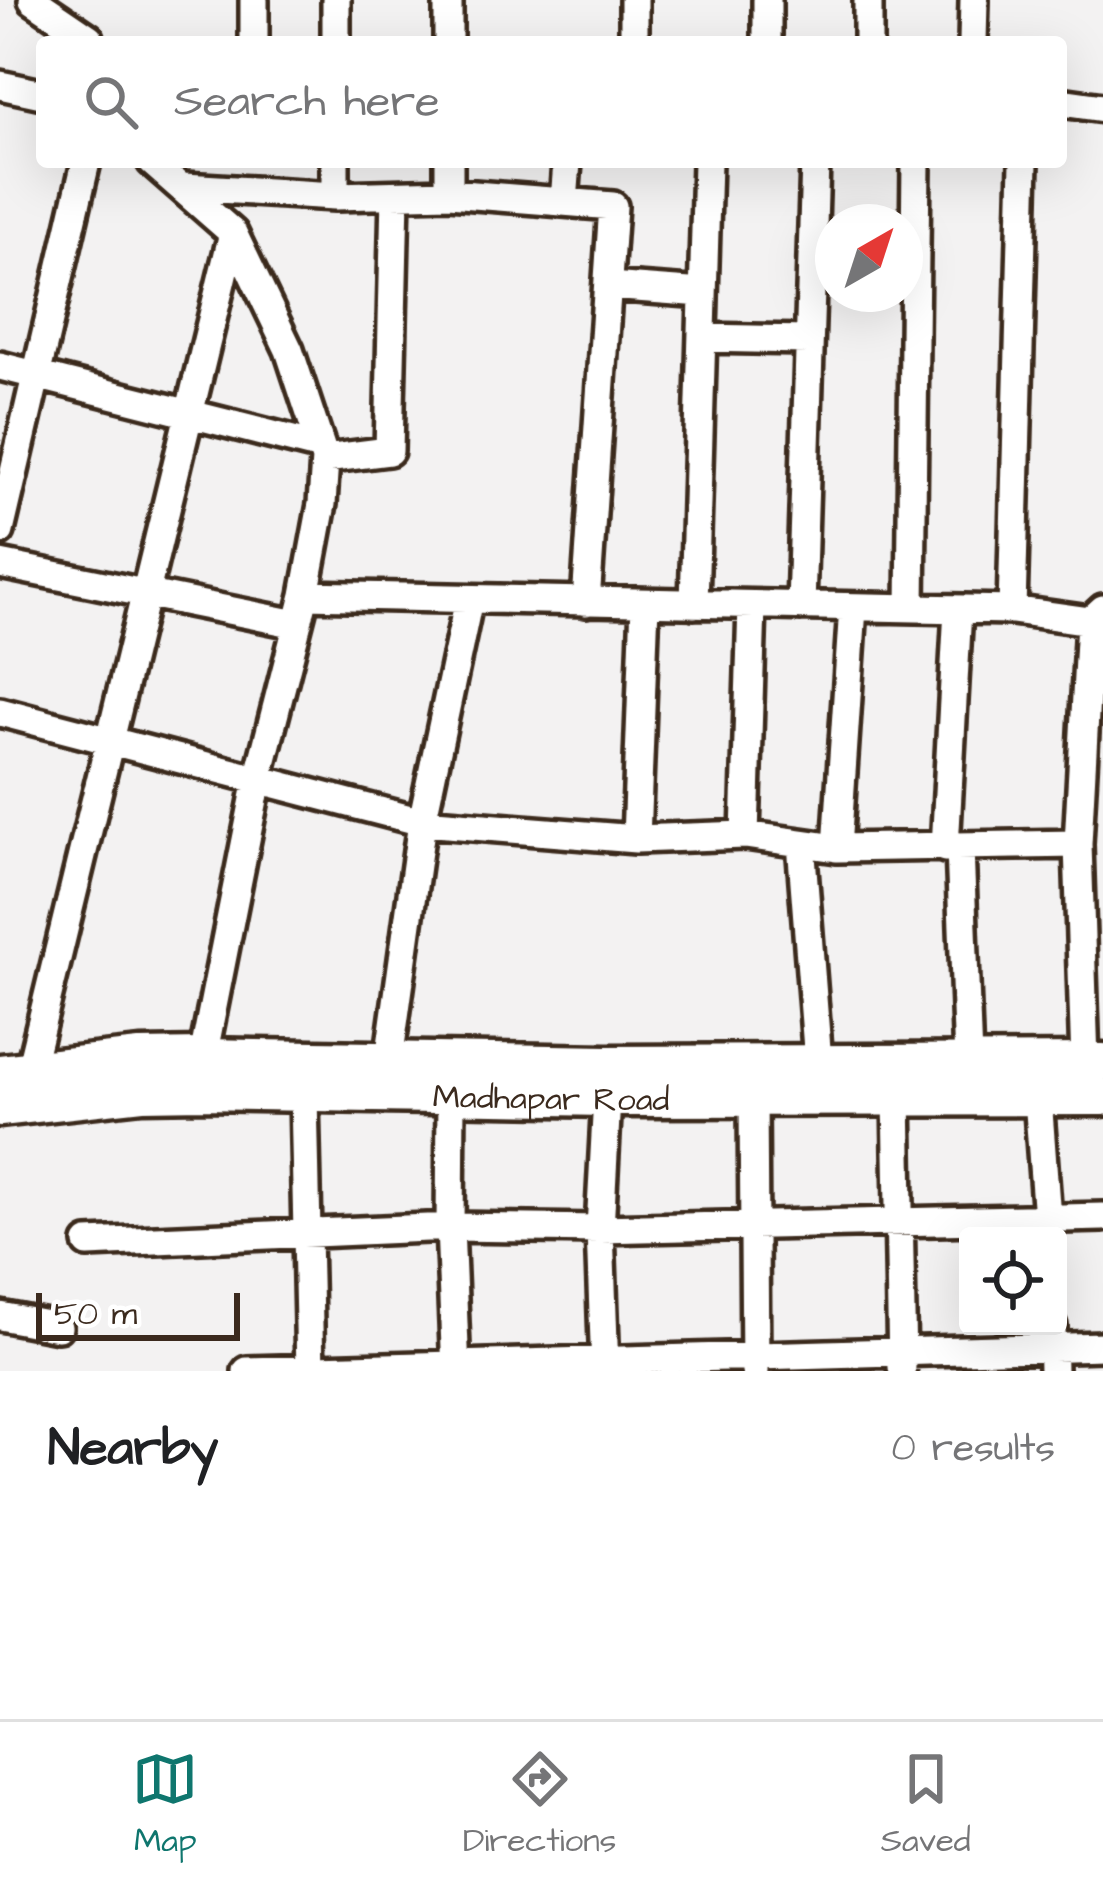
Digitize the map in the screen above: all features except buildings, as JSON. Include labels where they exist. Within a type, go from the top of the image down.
[{"type":"main road","name":"Madhapar Road","points":[[15,1072],[140,1058],[203,1057],[1094,1062]]},
{"type":"main road","name":"Madhapar Road","points":[[0,1108],[142,1092],[607,1098],[1103,1096]]},
{"type":"street","points":[[33,0],[86,36]]},
{"type":"street","points":[[254,0],[254,36]]},
{"type":"street","points":[[336,0],[336,36]]},
{"type":"street","points":[[448,0],[448,36]]},
{"type":"street","points":[[634,0],[634,36]]},
{"type":"street","points":[[767,0],[767,36]]},
{"type":"street","points":[[868,0],[868,36]]},
{"type":"street","points":[[973,36],[974,0]]},
{"type":"street","points":[[0,86],[36,93]]},
{"type":"street","points":[[1067,103],[1103,108]]},
{"type":"street","points":[[0,531],[85,168]]},
{"type":"street","points":[[160,168],[233,233],[289,350],[323,453],[322,504],[305,595],[258,779],[203,1057]]},
{"type":"street","points":[[256,168],[257,191]]},
{"type":"street","points":[[335,168],[335,196]]},
{"type":"street","points":[[449,168],[449,193]]},
{"type":"street","points":[[564,202],[567,168]]},
{"type":"street","points":[[694,604],[707,168]]},
{"type":"street","points":[[801,606],[814,168]]},
{"type":"street","points":[[910,608],[916,168]]},
{"type":"street","points":[[1012,610],[1024,168]]},
{"type":"street","points":[[184,187],[335,196],[449,193],[613,206],[586,602]]},
{"type":"street","points":[[0,366],[323,453],[389,452],[394,195]]},
{"type":"street","points":[[15,1072],[108,740],[233,233]]},
{"type":"street","points":[[609,286],[704,293]]},
{"type":"street","points":[[702,338],[809,340]]},
{"type":"street","points":[[0,564],[297,624]]},
{"type":"street","points":[[305,595],[1096,615],[1078,844],[1094,1062]]},
{"type":"street","points":[[389,1060],[422,823],[469,598]]},
{"type":"street","points":[[636,839],[645,603]]},
{"type":"street","points":[[746,835],[752,605]]},
{"type":"street","points":[[837,848],[853,607]]},
{"type":"street","points":[[958,609],[953,848],[968,1063]]},
{"type":"street","points":[[0,712],[422,823],[636,839],[746,835],[837,848],[1078,844]]},
{"type":"street","points":[[801,843],[818,1062]]},
{"type":"street","points":[[304,1096],[310,1370]]},
{"type":"street","points":[[451,1096],[456,1369]]},
{"type":"street","points":[[605,1367],[600,1228],[607,1098]]},
{"type":"street","points":[[753,1098],[755,1364]]},
{"type":"street","points":[[897,1098],[902,1362]]},
{"type":"street","points":[[1038,1098],[1048,1227]]},
{"type":"street","points":[[88,1243],[450,1227],[901,1222],[1048,1227],[1103,1217]]},
{"type":"street","points":[[0,1316],[58,1327]]},
{"type":"street","points":[[247,1371],[902,1362],[1103,1346]]}]
